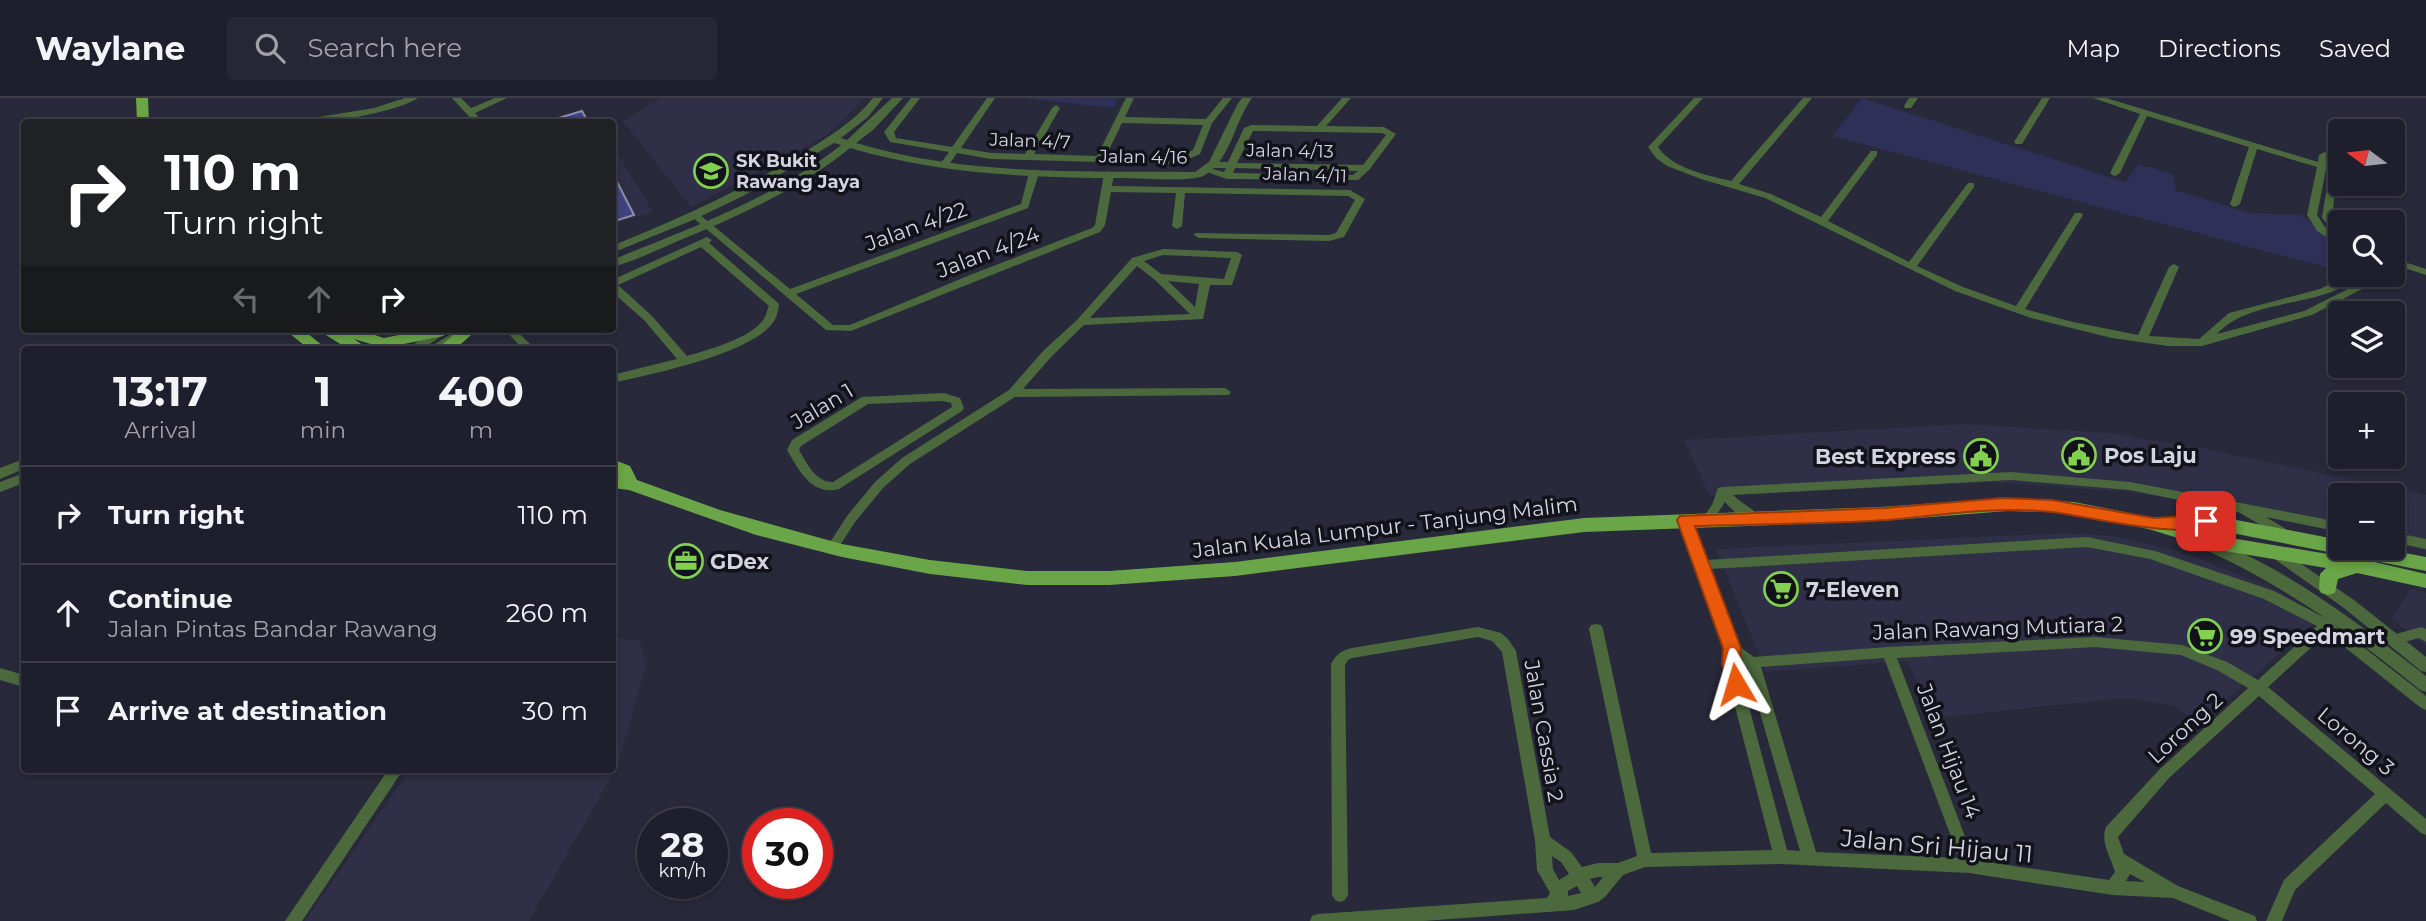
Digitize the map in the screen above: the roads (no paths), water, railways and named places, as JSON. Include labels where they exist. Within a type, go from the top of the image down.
[{"type":"main road","points":[[142,98],[143,119]]},
{"type":"main road","points":[[297,333],[315,346]]},
{"type":"main road","points":[[331,333],[355,346]]},
{"type":"main road","points":[[353,333],[384,343],[431,333]]},
{"type":"main road","points":[[449,346],[464,333]]},
{"type":"main road","name":"Jalan Kuala Lumpur - Tanjung Malim","points":[[616,467],[624,470],[631,484]]},
{"type":"main road","name":"Jalan Kuala Lumpur - Tanjung Malim","points":[[616,482],[631,484],[743,523],[833,547],[974,573],[1047,578],[1132,576],[1233,569],[1545,528],[1919,512],[2003,504],[2052,506],[2186,530],[2278,554],[2370,568]]},
{"type":"main road","points":[[2186,530],[2206,521],[2328,544]]},
{"type":"main road","points":[[2405,560],[2426,564]]},
{"type":"main road","points":[[2328,588],[2326,577],[2333,572],[2370,568],[2426,581]]},
{"type":"street","points":[[330,119],[377,113],[414,98]]},
{"type":"street","points":[[456,98],[476,119]]},
{"type":"street","points":[[469,112],[503,98]]},
{"type":"street","points":[[616,262],[700,220],[769,180],[860,119],[878,98]]},
{"type":"street","points":[[616,249],[777,190],[849,145],[898,98]]},
{"type":"street","name":"Jalan 4/7","points":[[916,98],[889,131],[893,140],[991,156],[1177,161],[1198,152],[1208,122]]},
{"type":"street","points":[[945,164],[991,98]]},
{"type":"street","points":[[1100,159],[1130,98]]},
{"type":"street","points":[[1119,120],[1208,122],[1228,98]]},
{"type":"street","name":"Jalan 4/16","points":[[832,139],[849,145],[988,171],[1197,175],[1211,168],[1237,107],[1247,98]]},
{"type":"street","points":[[1320,128],[1347,98]]},
{"type":"street","points":[[1699,98],[1658,140],[1654,151],[1691,173],[1768,196],[1961,290],[2020,310],[2098,331],[2178,344],[2202,342],[2308,313],[2362,287]]},
{"type":"street","points":[[1732,185],[1808,98]]},
{"type":"street","points":[[2019,142],[2046,98]]},
{"type":"street","points":[[2097,98],[2323,166]]},
{"type":"street","points":[[1028,157],[1056,108]]},
{"type":"street","points":[[2115,173],[2145,112]]},
{"type":"street","points":[[1211,168],[1229,171],[1355,178],[1391,138],[1391,134],[1384,130],[1249,128],[1229,171]]},
{"type":"street","points":[[2235,204],[2254,145]]},
{"type":"street","points":[[1822,222],[1874,153]]},
{"type":"street","points":[[2328,210],[2336,159],[2325,155],[2312,215],[2328,234]]},
{"type":"street","name":"Jalan 4/22","points":[[790,293],[1025,206],[1034,173]]},
{"type":"street","name":"Jalan 4/24","points":[[840,330],[851,328],[1096,230],[1100,225],[1109,174]]},
{"type":"street","points":[[1911,266],[1971,185]]},
{"type":"street","name":"Jalan 4/11","points":[[1107,189],[1350,193],[1360,199],[1340,235],[1329,238],[1199,235]]},
{"type":"street","points":[[1177,226],[1181,190]]},
{"type":"street","points":[[2020,310],[2078,215]]},
{"type":"street","points":[[700,220],[830,328],[840,330]]},
{"type":"street","points":[[616,283],[718,235]]},
{"type":"street","points":[[616,378],[731,346],[761,330],[775,312],[774,305],[702,242]]},
{"type":"street","points":[[833,547],[872,494],[906,461],[1013,393],[1136,260],[1163,252],[1237,255],[1228,284],[1158,277]]},
{"type":"street","points":[[1136,260],[1158,277],[1199,317]]},
{"type":"street","points":[[2405,262],[2426,265]]},
{"type":"street","points":[[2405,265],[2426,272]]},
{"type":"street","points":[[2143,339],[2174,267]]},
{"type":"street","points":[[1199,317],[1205,281]]},
{"type":"street","points":[[2202,342],[2214,333],[2221,321],[2333,287]]},
{"type":"street","points":[[2354,287],[2358,289]]},
{"type":"street","points":[[616,289],[648,318],[685,360]]},
{"type":"street","points":[[2263,307],[2282,321]]},
{"type":"street","points":[[1081,321],[1199,317]]},
{"type":"street","points":[[417,346],[440,333]]},
{"type":"street","points":[[438,346],[462,333]]},
{"type":"street","points":[[515,333],[527,346]]},
{"type":"street","points":[[1013,393],[1225,392]]},
{"type":"street","name":"Jalan 1","points":[[944,397],[959,403],[956,410],[891,450],[839,484],[825,487],[816,484],[793,448],[866,400],[944,397]]},
{"type":"street","points":[[891,450],[906,461]]},
{"type":"street","points":[[0,474],[21,465]]},
{"type":"street","points":[[1722,491],[2011,476],[2130,486],[2328,525]]},
{"type":"street","points":[[0,486],[21,479]]},
{"type":"street","points":[[1722,491],[1736,506],[1753,517]]},
{"type":"street","points":[[1708,519],[1718,506],[1722,491]]},
{"type":"street","points":[[2206,521],[2222,519],[2232,514],[2237,506]]},
{"type":"street","points":[[2237,506],[2271,528],[2295,538]]},
{"type":"street","points":[[1685,520],[1732,648],[1731,664],[1781,857]]},
{"type":"street","points":[[2186,530],[2285,582],[2426,704]]},
{"type":"street","points":[[2405,540],[2426,544]]},
{"type":"street","points":[[1702,565],[2087,542],[2151,554],[2332,620],[2426,685]]},
{"type":"street","points":[[2278,554],[2328,588],[2426,666]]},
{"type":"street","points":[[2328,588],[2332,620]]},
{"type":"street","points":[[2332,620],[2373,623]]},
{"type":"street","name":"Lorong 2","points":[[2113,888],[2123,873],[2121,860],[2110,838],[2111,832],[2164,774],[2220,726],[2258,687],[2332,620]]},
{"type":"street","points":[[1596,629],[1645,860]]},
{"type":"street","name":"Jalan Cassia 2","points":[[1339,895],[1340,660],[1352,653],[1478,632],[1493,634],[1503,641],[1509,651],[1543,841],[1545,870],[1558,900]]},
{"type":"street","points":[[2394,640],[2421,632],[2426,637]]},
{"type":"street","name":"Jalan Rawang Mutiara 2","points":[[1731,664],[1888,652],[2095,642],[2182,650],[2222,666],[2258,687]]},
{"type":"street","points":[[1732,648],[1753,664],[1810,858]]},
{"type":"street","name":"Jalan Hijau 14","points":[[1888,652],[1969,866]]},
{"type":"street","points":[[0,674],[21,680]]},
{"type":"street","name":"Lorong 3","points":[[2258,687],[2426,828]]},
{"type":"street","points":[[293,921],[394,773]]},
{"type":"street","points":[[2274,921],[2289,885],[2385,794]]},
{"type":"street","points":[[1543,841],[1566,857],[1593,897]]},
{"type":"street","name":"Jalan Sri Hijau 11","points":[[1618,870],[1645,860],[1810,858],[1969,866],[2113,888],[2173,891]]},
{"type":"street","name":"Jalan Sri Hijau 11","points":[[2121,860],[2173,891],[2249,921]]},
{"type":"street","points":[[1558,900],[1580,875],[1598,870],[1618,870]]},
{"type":"street","points":[[1318,921],[1593,897],[1607,886],[1618,870]]},
{"type":"place","name":"SK Bukit Rawang Jaya","points":[[711,171]]},
{"type":"place","name":"Pos Laju","points":[[2079,455]]},
{"type":"place","name":"Best Express","points":[[1981,456]]},
{"type":"place","name":"GDex","points":[[686,561]]},
{"type":"place","name":"7-Eleven","points":[[1781,589]]},
{"type":"place","name":"99 Speedmart","points":[[2205,636]]}]
